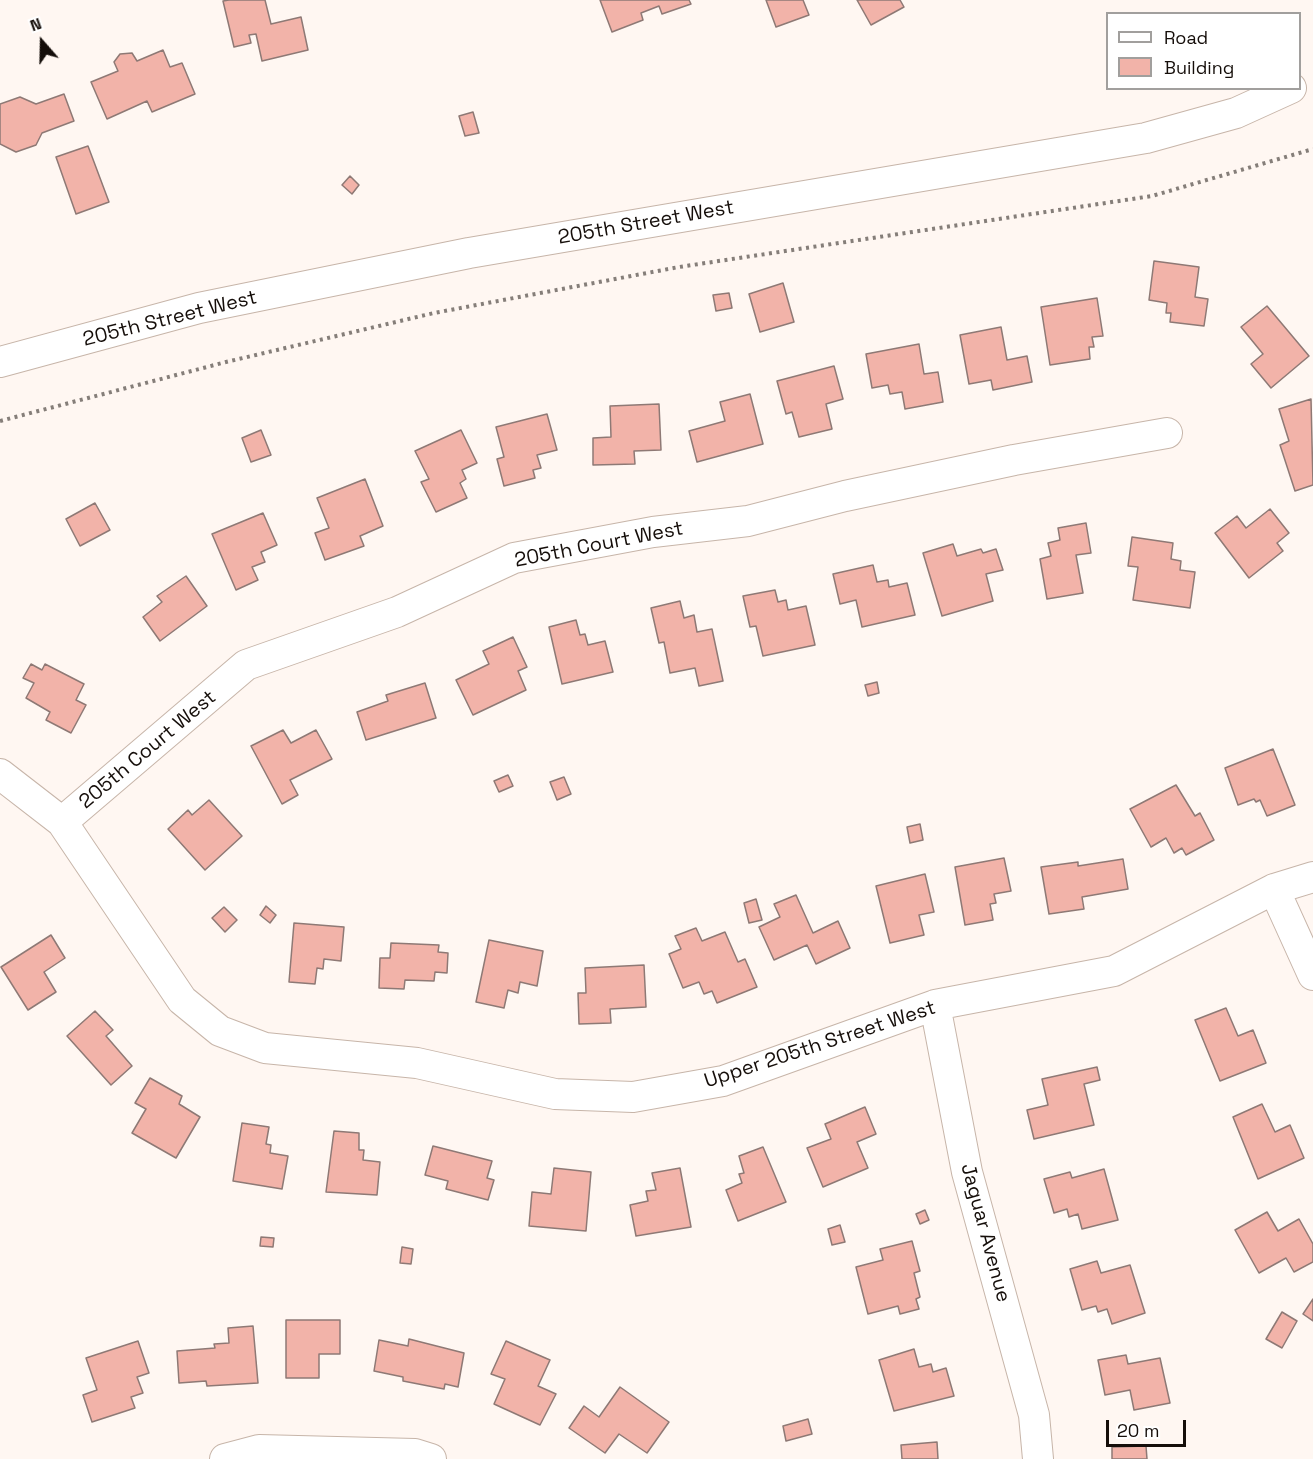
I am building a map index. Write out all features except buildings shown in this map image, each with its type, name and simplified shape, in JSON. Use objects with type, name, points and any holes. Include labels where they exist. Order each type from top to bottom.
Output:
[{"type":"street","name":"205th Street West","points":[[0,362],[199,308],[469,253],[1146,138],[1236,113],[1287,90]]},
{"type":"street","name":"205th Court West","points":[[62,822],[246,665],[397,612],[513,558],[653,532],[748,521],[845,496],[1014,460],[1167,433]]},
{"type":"street","name":"Upper 205th Street West","points":[[0,774],[62,822],[182,1000],[220,1031],[265,1048],[417,1063],[555,1094],[633,1097],[723,1081],[935,1005],[1114,971],[1274,889],[1313,877]]},
{"type":"street","points":[[1274,889],[1313,975]]},
{"type":"street","name":"Jaguar Avenue","points":[[935,1005],[967,1172],[1034,1415],[1038,1459]]},
{"type":"street","points":[[225,1459],[259,1450],[415,1454],[431,1459]]},
{"type":"path","points":[[0,421],[226,362],[434,313],[679,267],[1152,196],[1313,149]]}]
